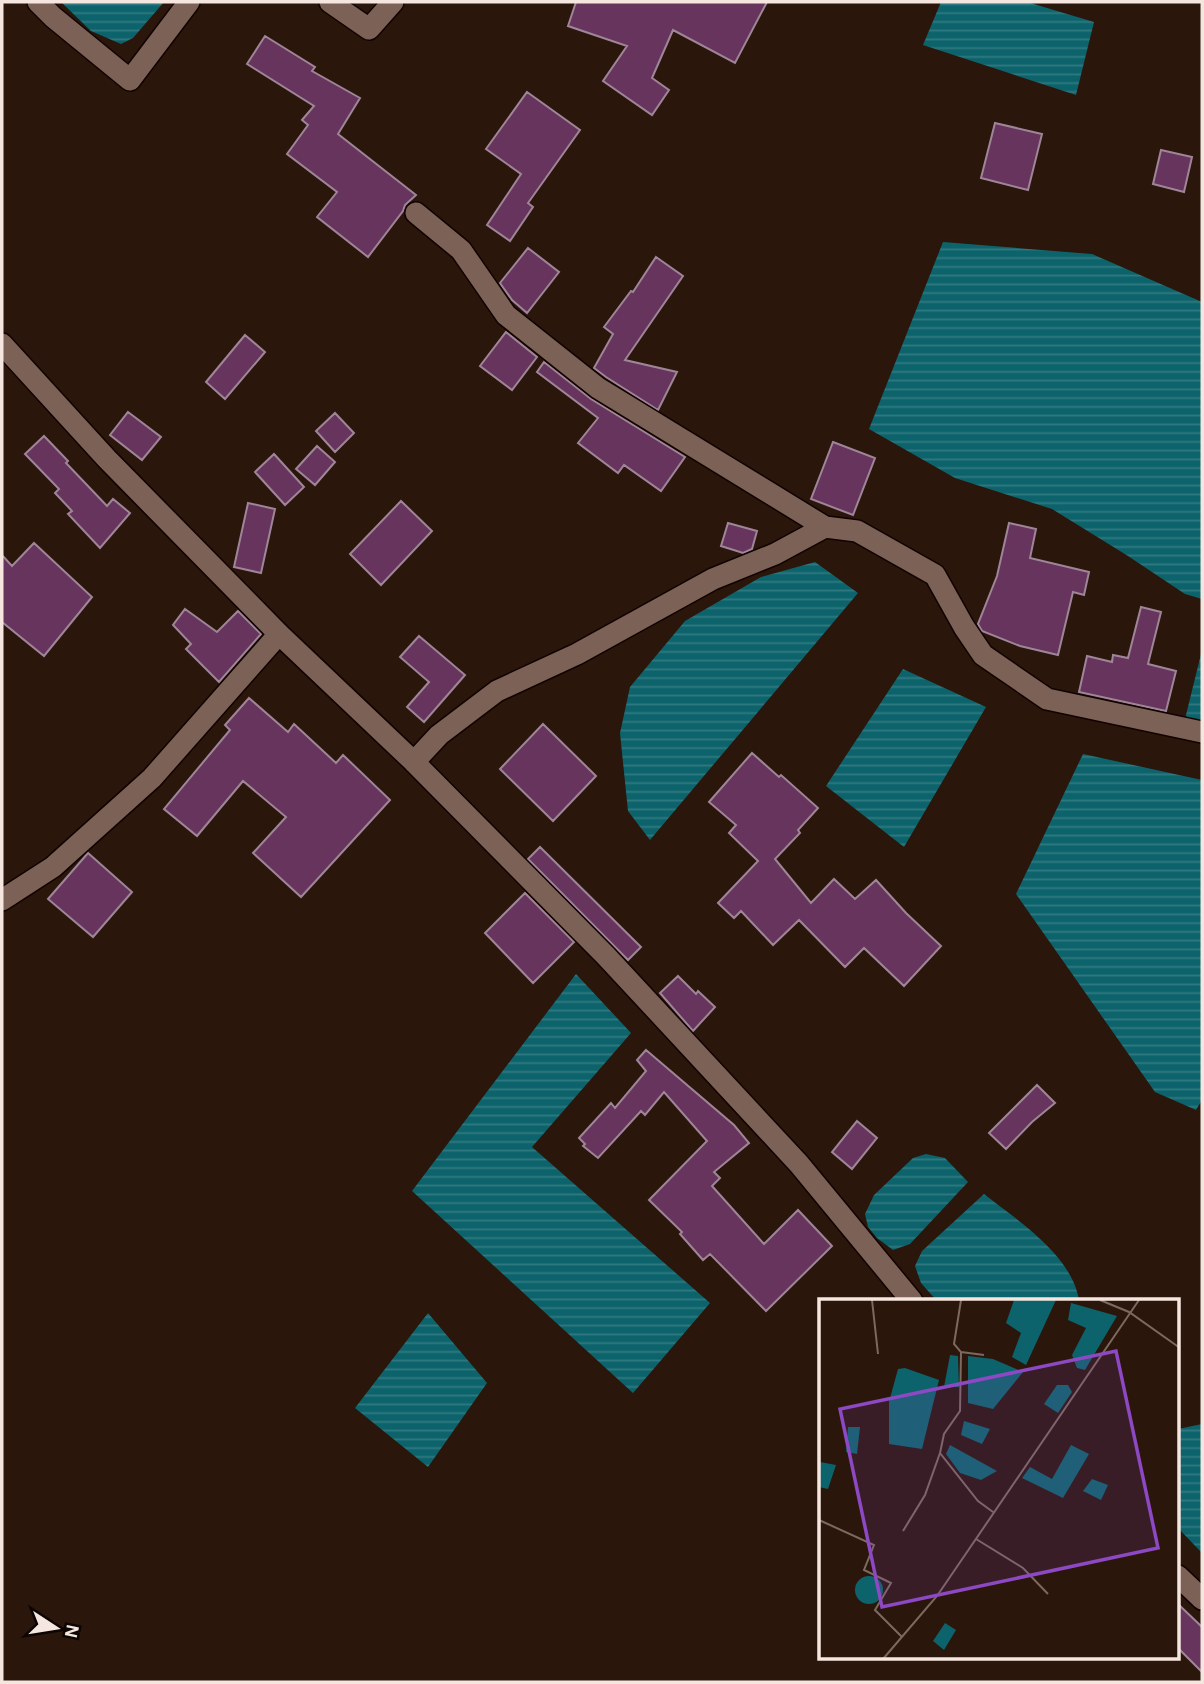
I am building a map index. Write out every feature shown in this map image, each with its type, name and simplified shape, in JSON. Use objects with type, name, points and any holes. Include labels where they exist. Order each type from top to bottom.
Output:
[{"type":"street","points":[[38,2],[130,79],[189,2]]},
{"type":"street","points":[[330,2],[369,29],[393,2]]},
{"type":"street","points":[[416,214],[460,250],[506,315],[598,388],[824,527],[857,531],[935,575],[983,655],[1047,699],[1202,732]]},
{"type":"street","points":[[2,344],[107,459],[279,634],[414,762],[615,966],[799,1164],[910,1299]]},
{"type":"street","points":[[414,762],[439,735],[496,691],[577,654],[713,579],[775,554],[824,527]]},
{"type":"street","points":[[2,900],[53,867],[152,778],[279,634]]},
{"type":"street","points":[[1180,1578],[1202,1599]]},
{"type":"water","points":[[61,2],[164,2],[133,38],[121,44],[91,31]]},
{"type":"water","points":[[941,2],[1027,2],[1094,22],[1076,95],[923,45]]},
{"type":"water","points":[[943,242],[1092,254],[1202,302],[1202,599],[1185,594],[1052,509],[955,478],[869,429]]},
{"type":"water","points":[[815,562],[858,593],[650,840],[628,811],[620,733],[630,687],[685,621],[761,577]]},
{"type":"water","points":[[1202,650],[1202,722],[1185,719]]},
{"type":"water","points":[[903,669],[986,707],[904,847],[826,786]]},
{"type":"water","points":[[1083,754],[1202,780],[1202,1100],[1196,1110],[1155,1092],[1016,894]]},
{"type":"water","points":[[576,974],[631,1033],[532,1147],[710,1303],[633,1393],[412,1191]]},
{"type":"water","points":[[926,1154],[945,1158],[968,1182],[910,1244],[893,1250],[868,1227],[865,1214],[874,1195],[913,1158]]},
{"type":"water","points":[[984,1194],[1027,1227],[1055,1254],[1075,1285],[1078,1299],[935,1299],[921,1283],[915,1266],[922,1251]]},
{"type":"water","points":[[428,1313],[487,1383],[428,1467],[355,1408]]},
{"type":"water","points":[[1202,1424],[1202,1553],[1180,1530],[1180,1429]]},
{"type":"building","points":[[576,2],[767,2],[735,63],[673,30],[652,78],[669,90],[652,115],[603,81],[627,46],[568,26]]},
{"type":"building","points":[[265,36],[315,67],[312,71],[360,98],[338,134],[416,195],[405,205],[368,257],[317,217],[337,192],[287,154],[308,125],[302,120],[314,106],[247,64]]},
{"type":"building","points":[[527,92],[580,130],[528,203],[533,207],[510,241],[487,225],[521,174],[486,149]]},
{"type":"building","points":[[995,123],[1042,134],[1028,190],[981,178]]},
{"type":"building","points":[[1161,150],[1192,157],[1184,192],[1153,184]]},
{"type":"building","points":[[528,248],[559,272],[527,313],[512,300],[500,283]]},
{"type":"building","points":[[656,257],[683,276],[625,360],[677,372],[658,410],[594,368],[613,334],[604,327],[631,291],[633,292]]},
{"type":"building","points":[[506,332],[537,357],[512,390],[480,366]]},
{"type":"building","points":[[245,335],[265,352],[225,399],[206,382]]},
{"type":"building","points":[[544,362],[591,399],[685,457],[661,491],[624,465],[618,473],[578,443],[598,418],[537,372]]},
{"type":"building","points":[[128,412],[161,437],[142,460],[110,435]]},
{"type":"building","points":[[335,413],[354,433],[335,452],[316,431]]},
{"type":"building","points":[[44,436],[107,506],[113,499],[130,513],[100,548],[68,514],[72,511],[55,493],[59,489],[25,454]]},
{"type":"building","points":[[833,442],[875,458],[853,515],[811,499]]},
{"type":"building","points":[[317,446],[335,462],[315,485],[296,469]]},
{"type":"building","points":[[274,454],[304,487],[285,505],[255,472]]},
{"type":"building","points":[[401,501],[432,531],[381,585],[350,554]]},
{"type":"building","points":[[248,503],[275,509],[261,573],[234,567]]},
{"type":"building","points":[[728,523],[757,531],[752,549],[743,553],[721,546]]},
{"type":"building","points":[[1009,523],[1036,529],[1030,558],[1089,572],[1084,595],[1073,592],[1058,655],[1020,646],[982,631],[978,624],[997,576]]},
{"type":"building","points":[[34,543],[92,597],[44,656],[2,622],[2,555],[12,566]]},
{"type":"building","points":[[1141,607],[1161,612],[1148,664],[1176,671],[1166,711],[1079,692],[1087,656],[1112,662],[1113,655],[1128,658]]},
{"type":"building","points":[[185,609],[217,632],[238,611],[261,634],[219,682],[186,649],[191,644],[173,625]]},
{"type":"building","points":[[419,636],[465,675],[424,722],[407,707],[429,682],[400,657]]},
{"type":"building","points":[[249,698],[288,732],[294,724],[336,763],[343,755],[390,800],[301,897],[253,853],[286,817],[243,781],[197,836],[164,809],[230,730],[225,725]]},
{"type":"building","points":[[543,724],[596,776],[553,821],[500,769]]},
{"type":"building","points":[[752,753],[818,808],[798,830],[800,833],[775,859],[811,903],[834,879],[855,899],[876,880],[941,946],[904,986],[864,948],[845,967],[799,920],[773,945],[741,911],[734,918],[718,903],[758,861],[729,833],[736,825],[709,802]]},
{"type":"building","points":[[540,847],[641,947],[628,960],[528,859]]},
{"type":"building","points":[[88,853],[132,892],[93,937],[48,899]]},
{"type":"building","points":[[525,893],[574,942],[533,983],[485,933]]},
{"type":"building","points":[[678,976],[696,994],[698,991],[715,1007],[693,1031],[660,993]]},
{"type":"building","points":[[646,1050],[734,1125],[749,1143],[714,1172],[720,1178],[712,1186],[764,1244],[798,1210],[832,1246],[766,1311],[710,1254],[703,1260],[680,1234],[682,1232],[649,1200],[707,1141],[664,1092],[645,1115],[641,1111],[598,1158],[583,1146],[585,1144],[579,1138],[611,1103],[615,1108],[646,1071],[637,1060]]},
{"type":"building","points":[[1037,1085],[1055,1103],[1006,1149],[989,1133]]},
{"type":"building","points":[[857,1121],[877,1138],[852,1169],[832,1152]]},
{"type":"building","points":[[1180,1606],[1202,1627],[1202,1672],[1180,1650]]}]
